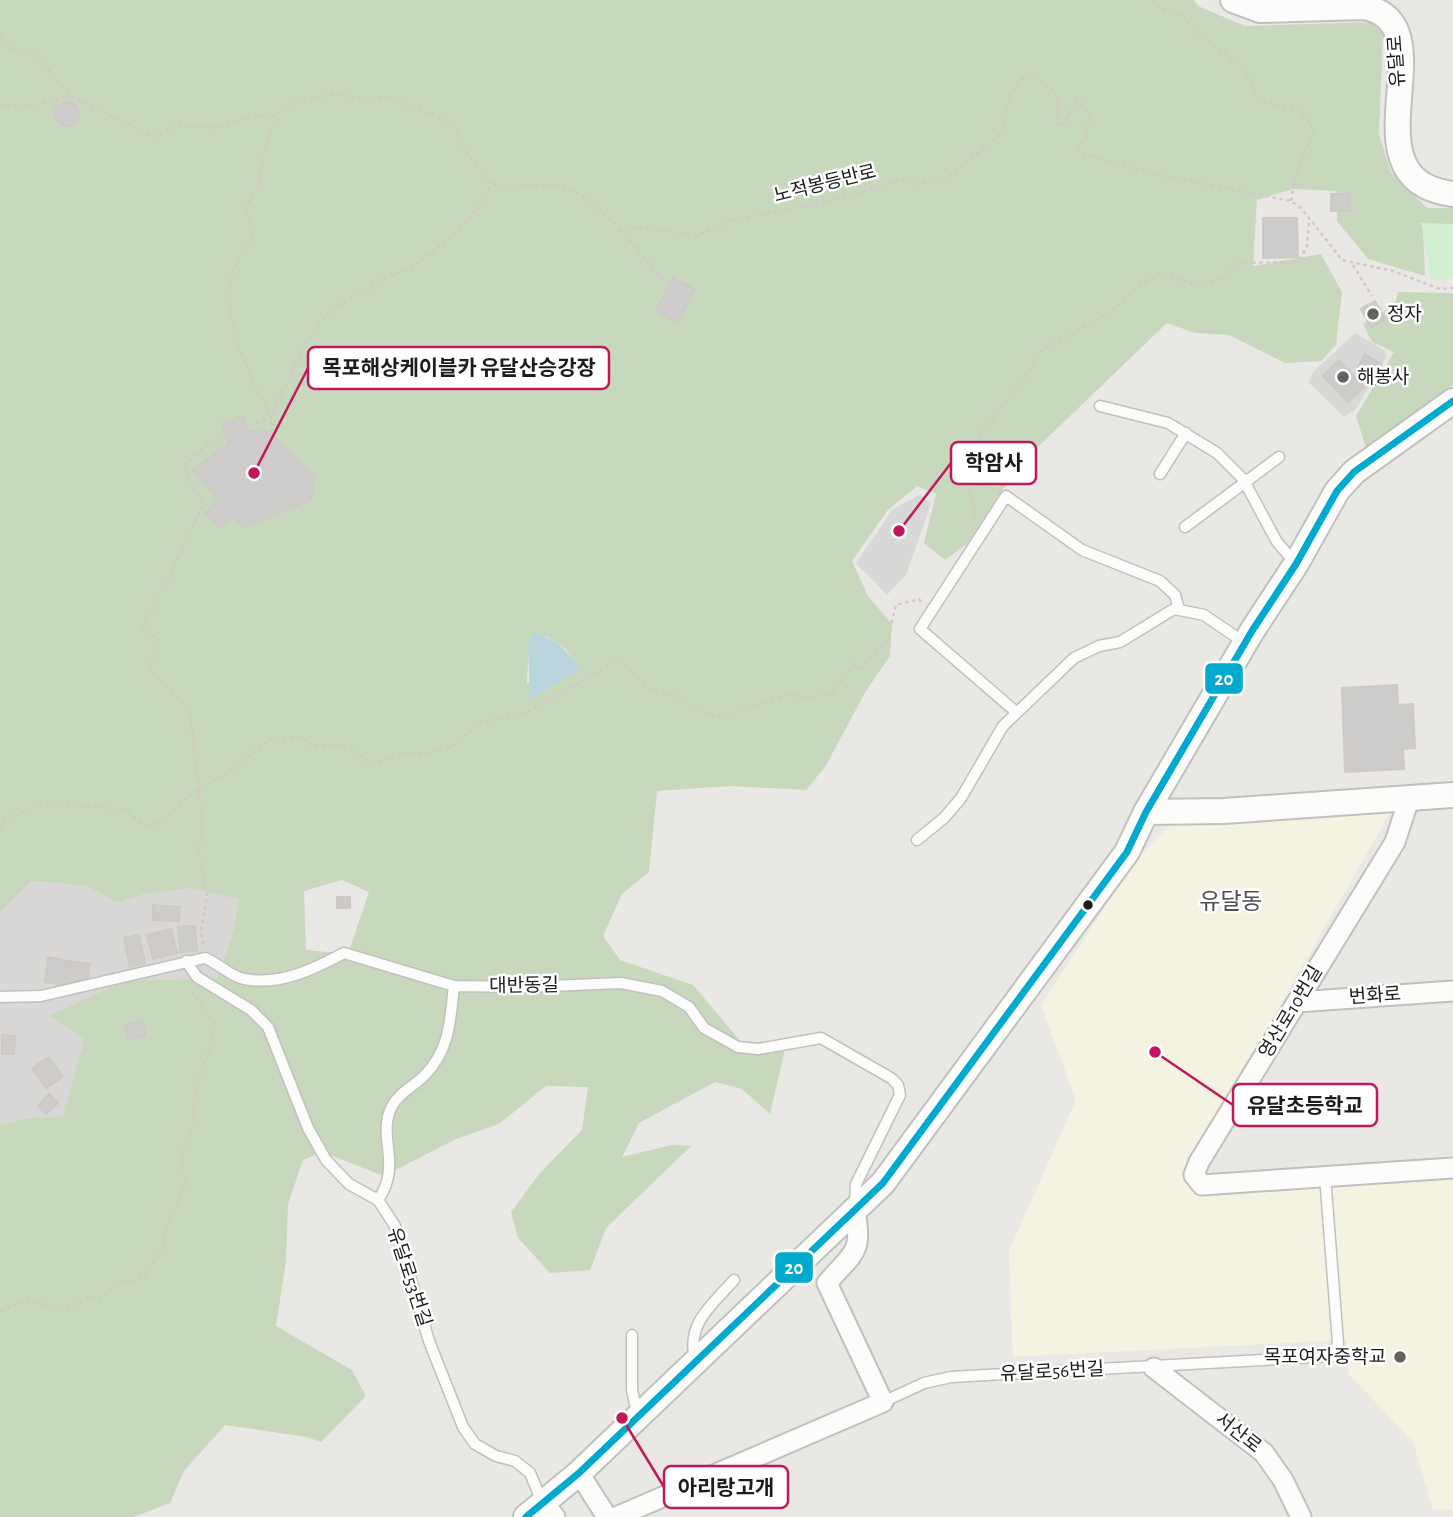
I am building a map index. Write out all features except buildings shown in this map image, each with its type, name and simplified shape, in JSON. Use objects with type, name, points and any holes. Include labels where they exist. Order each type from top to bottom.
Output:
[{"type":"street","name":"유달로","points":[[1233,0],[1259,10],[1364,3],[1385,14],[1396,27],[1400,38],[1398,126],[1402,165],[1413,177],[1437,192],[1453,194]]},
{"type":"street","points":[[541,1512],[883,1183],[997,1032],[1127,852],[1146,813],[1296,564],[1325,509],[1354,472],[1453,401]]},
{"type":"street","points":[[1146,813],[1453,795]]},
{"type":"street","name":"영산로10번길","points":[[1409,799],[1395,842],[1194,1175],[1202,1185],[1453,1168]]},
{"type":"street","name":"번화로","points":[[1298,1002],[1453,991]]},
{"type":"street","points":[[855,1210],[860,1238],[856,1251],[827,1283],[883,1402]]},
{"type":"street","name":"서산로","points":[[1154,1367],[1264,1453],[1287,1487],[1301,1517]]},
{"type":"street","name":"유달로56번길","points":[[616,1517],[883,1402]]},
{"type":"street","points":[[579,1473],[607,1517]]},
{"type":"lane","points":[[1100,406],[1168,423],[1217,453],[1245,482],[1278,541],[1296,564]]},
{"type":"lane","points":[[1160,474],[1186,433]]},
{"type":"lane","points":[[1185,527],[1279,457]]},
{"type":"lane","points":[[1016,712],[920,629],[1006,496],[1082,550],[1160,581],[1175,595],[1179,609]]},
{"type":"lane","points":[[917,840],[961,798],[998,733],[1016,712],[1073,658],[1099,646],[1120,642],[1166,612],[1179,609],[1203,615],[1246,643]]},
{"type":"lane","name":"대반동길","points":[[207,958],[242,979],[276,979],[306,972],[344,953],[454,986],[525,987],[621,983],[662,991],[689,1007],[704,1028],[738,1047],[758,1049],[821,1038],[850,1052],[891,1078],[898,1085],[900,1095],[856,1184],[855,1210]]},
{"type":"lane","points":[[0,998],[41,996],[207,958]]},
{"type":"lane","name":"유달로53번길","points":[[187,961],[197,977],[251,1010],[268,1027],[308,1128],[326,1160],[349,1184],[378,1200],[395,1226],[429,1341],[463,1427],[475,1444],[496,1456],[515,1461],[530,1473],[541,1512]]},
{"type":"lane","points":[[378,1200],[390,1181],[388,1130],[391,1107],[440,1059],[448,1038],[454,986]]},
{"type":"lane","name":"유달로56번길","points":[[883,1402],[924,1383],[951,1377],[1334,1356],[1338,1343],[1325,1176]]},
{"type":"lane","points":[[696,1362],[692,1347],[695,1326],[734,1280]]},
{"type":"lane","points":[[632,1335],[632,1390],[638,1417]]},
{"type":"path","points":[[1152,0],[1162,9],[1183,16],[1200,35],[1242,65],[1256,96],[1266,102],[1297,110],[1310,122],[1311,139],[1295,177],[1291,201],[1310,219],[1342,260],[1353,265],[1370,265],[1440,289],[1453,288]]},
{"type":"path","points":[[0,34],[10,48],[34,54],[72,96],[153,137],[177,126],[212,128],[255,116],[274,116],[294,102],[313,96],[334,94],[365,99],[388,97],[454,124],[466,152],[491,184],[561,187],[587,198],[620,229],[662,279]]},
{"type":"path","name":"노적봉등반로","points":[[620,229],[642,227],[697,236],[728,221],[835,200],[901,179],[916,184],[944,180],[997,138],[1003,128],[1010,96],[1018,81],[1027,75],[1056,93],[1058,125],[1061,127],[1075,101],[1080,102],[1089,113],[1087,132],[1079,149],[1085,154],[1144,172],[1291,201]]},
{"type":"path","points":[[0,106],[25,107],[72,96]]},
{"type":"path","points":[[271,433],[271,417],[239,343],[229,306],[234,267],[253,237],[246,207],[262,180],[260,171],[274,116]]},
{"type":"path","points":[[207,958],[201,930],[206,897],[199,853],[202,821],[190,711],[153,672],[150,665],[159,640],[144,630],[143,625],[156,604],[203,505],[184,466],[211,441],[271,417],[292,371],[319,325],[352,296],[366,293],[373,282],[410,269],[449,238],[481,205],[491,184]]},
{"type":"path","points":[[976,539],[974,499],[962,473],[961,457],[1025,379],[1038,352],[1113,310],[1135,288],[1160,274],[1200,286],[1224,277],[1239,263],[1299,262],[1307,246],[1310,219]]},
{"type":"path","points":[[1353,265],[1372,296]]},
{"type":"path","points":[[0,828],[6,817],[18,815],[37,802],[125,809],[141,824],[149,826],[162,821],[183,800],[198,792],[268,740],[302,737],[311,745],[348,746],[372,764],[404,753],[424,754],[451,747],[480,723],[529,710],[619,659],[648,688],[680,697],[694,710],[717,717],[791,694],[804,698],[832,694],[854,663],[859,670],[888,638],[896,605],[919,599],[928,613]]},
{"type":"path","points":[[0,1311],[29,1300],[61,1310],[88,1298],[100,1299],[119,1280],[132,1282],[146,1274],[163,1245],[167,1226],[185,1185],[182,1154],[193,1122],[196,1087],[211,1046],[214,1023],[188,986]]},
{"type":"shaded area","name":"해봉사","points":[[1355,333],[1384,350],[1387,356],[1356,409],[1344,417],[1308,382],[1313,372]]},
{"type":"shaded area","points":[[920,495],[931,504],[906,575],[887,595],[856,563],[893,509]]},
{"type":"shaded area","points":[[1369,808],[1391,811],[1183,1175],[1185,1183],[1202,1196],[1453,1177],[1453,1509],[1433,1510],[1413,1442],[1349,1374],[1346,1340],[1013,1357],[1009,1251],[1076,1100],[1041,1005],[1136,859],[1171,824]]},
{"type":"shaded area","points":[[32,881],[87,886],[117,903],[142,895],[190,888],[238,898],[234,929],[218,978],[124,981],[50,1017],[84,1039],[63,1116],[27,1118],[0,1125],[0,913]]},
{"type":"green space","points":[[0,0],[1194,0],[1198,6],[1245,26],[1371,22],[1383,33],[1379,134],[1391,172],[1427,208],[1453,208],[1453,231],[1423,230],[1425,276],[1368,259],[1337,221],[1337,191],[1293,189],[1257,200],[1253,266],[1321,254],[1342,292],[1336,345],[1321,361],[1285,363],[1229,335],[1195,333],[1167,323],[1019,465],[968,543],[945,560],[924,543],[936,494],[917,486],[887,511],[852,561],[868,596],[892,624],[890,656],[866,691],[825,767],[806,790],[731,786],[657,791],[649,872],[622,894],[603,936],[620,960],[693,985],[741,1042],[785,1049],[770,1114],[742,1089],[715,1082],[639,1123],[622,1157],[671,1145],[691,1146],[606,1228],[590,1270],[550,1273],[518,1238],[511,1212],[540,1173],[582,1130],[588,1087],[546,1086],[499,1124],[456,1139],[384,1176],[322,1152],[303,1160],[288,1204],[286,1261],[276,1326],[352,1370],[366,1396],[321,1442],[307,1437],[225,1425],[184,1471],[170,1503],[134,1517],[0,1517],[0,1125],[27,1118],[63,1116],[84,1039],[49,1016],[124,981],[218,978],[234,929],[238,899],[190,888],[142,895],[117,903],[87,886],[32,881],[0,913]],"holes":[[[546,636],[566,649],[581,669],[527,683],[529,645]],[[342,880],[369,892],[348,954],[306,950],[304,891]]]},
{"type":"green space","points":[[1421,223],[1453,224],[1453,279],[1431,280]]},
{"type":"green space","points":[[1398,292],[1453,293],[1453,385],[1367,451],[1356,416],[1394,352],[1372,342],[1363,324],[1395,305]]},
{"type":"water","points":[[533,633],[561,646],[581,669],[530,700],[528,645]]},
{"type":"transit line","name":"20","points":[[526,1517],[579,1473],[883,1183],[1127,852],[1146,812],[1337,491],[1354,472],[1453,401]]},
{"type":"place","name":"정자","points":[[1373,314]]},
{"type":"place","name":"해봉사","points":[[1343,377]]},
{"type":"place","name":"목포해상케이블카 유달산승강장","points":[[254,473]]},
{"type":"place","name":"학암사","points":[[899,531]]},
{"type":"place","name":"유달초등학교","points":[[1155,1052]]},
{"type":"place","name":"목포여자중학교","points":[[1400,1357]]},
{"type":"place","name":"아리랑고개","points":[[622,1418]]},
{"type":"district","name":"유달동","points":[[1231,902]]}]
